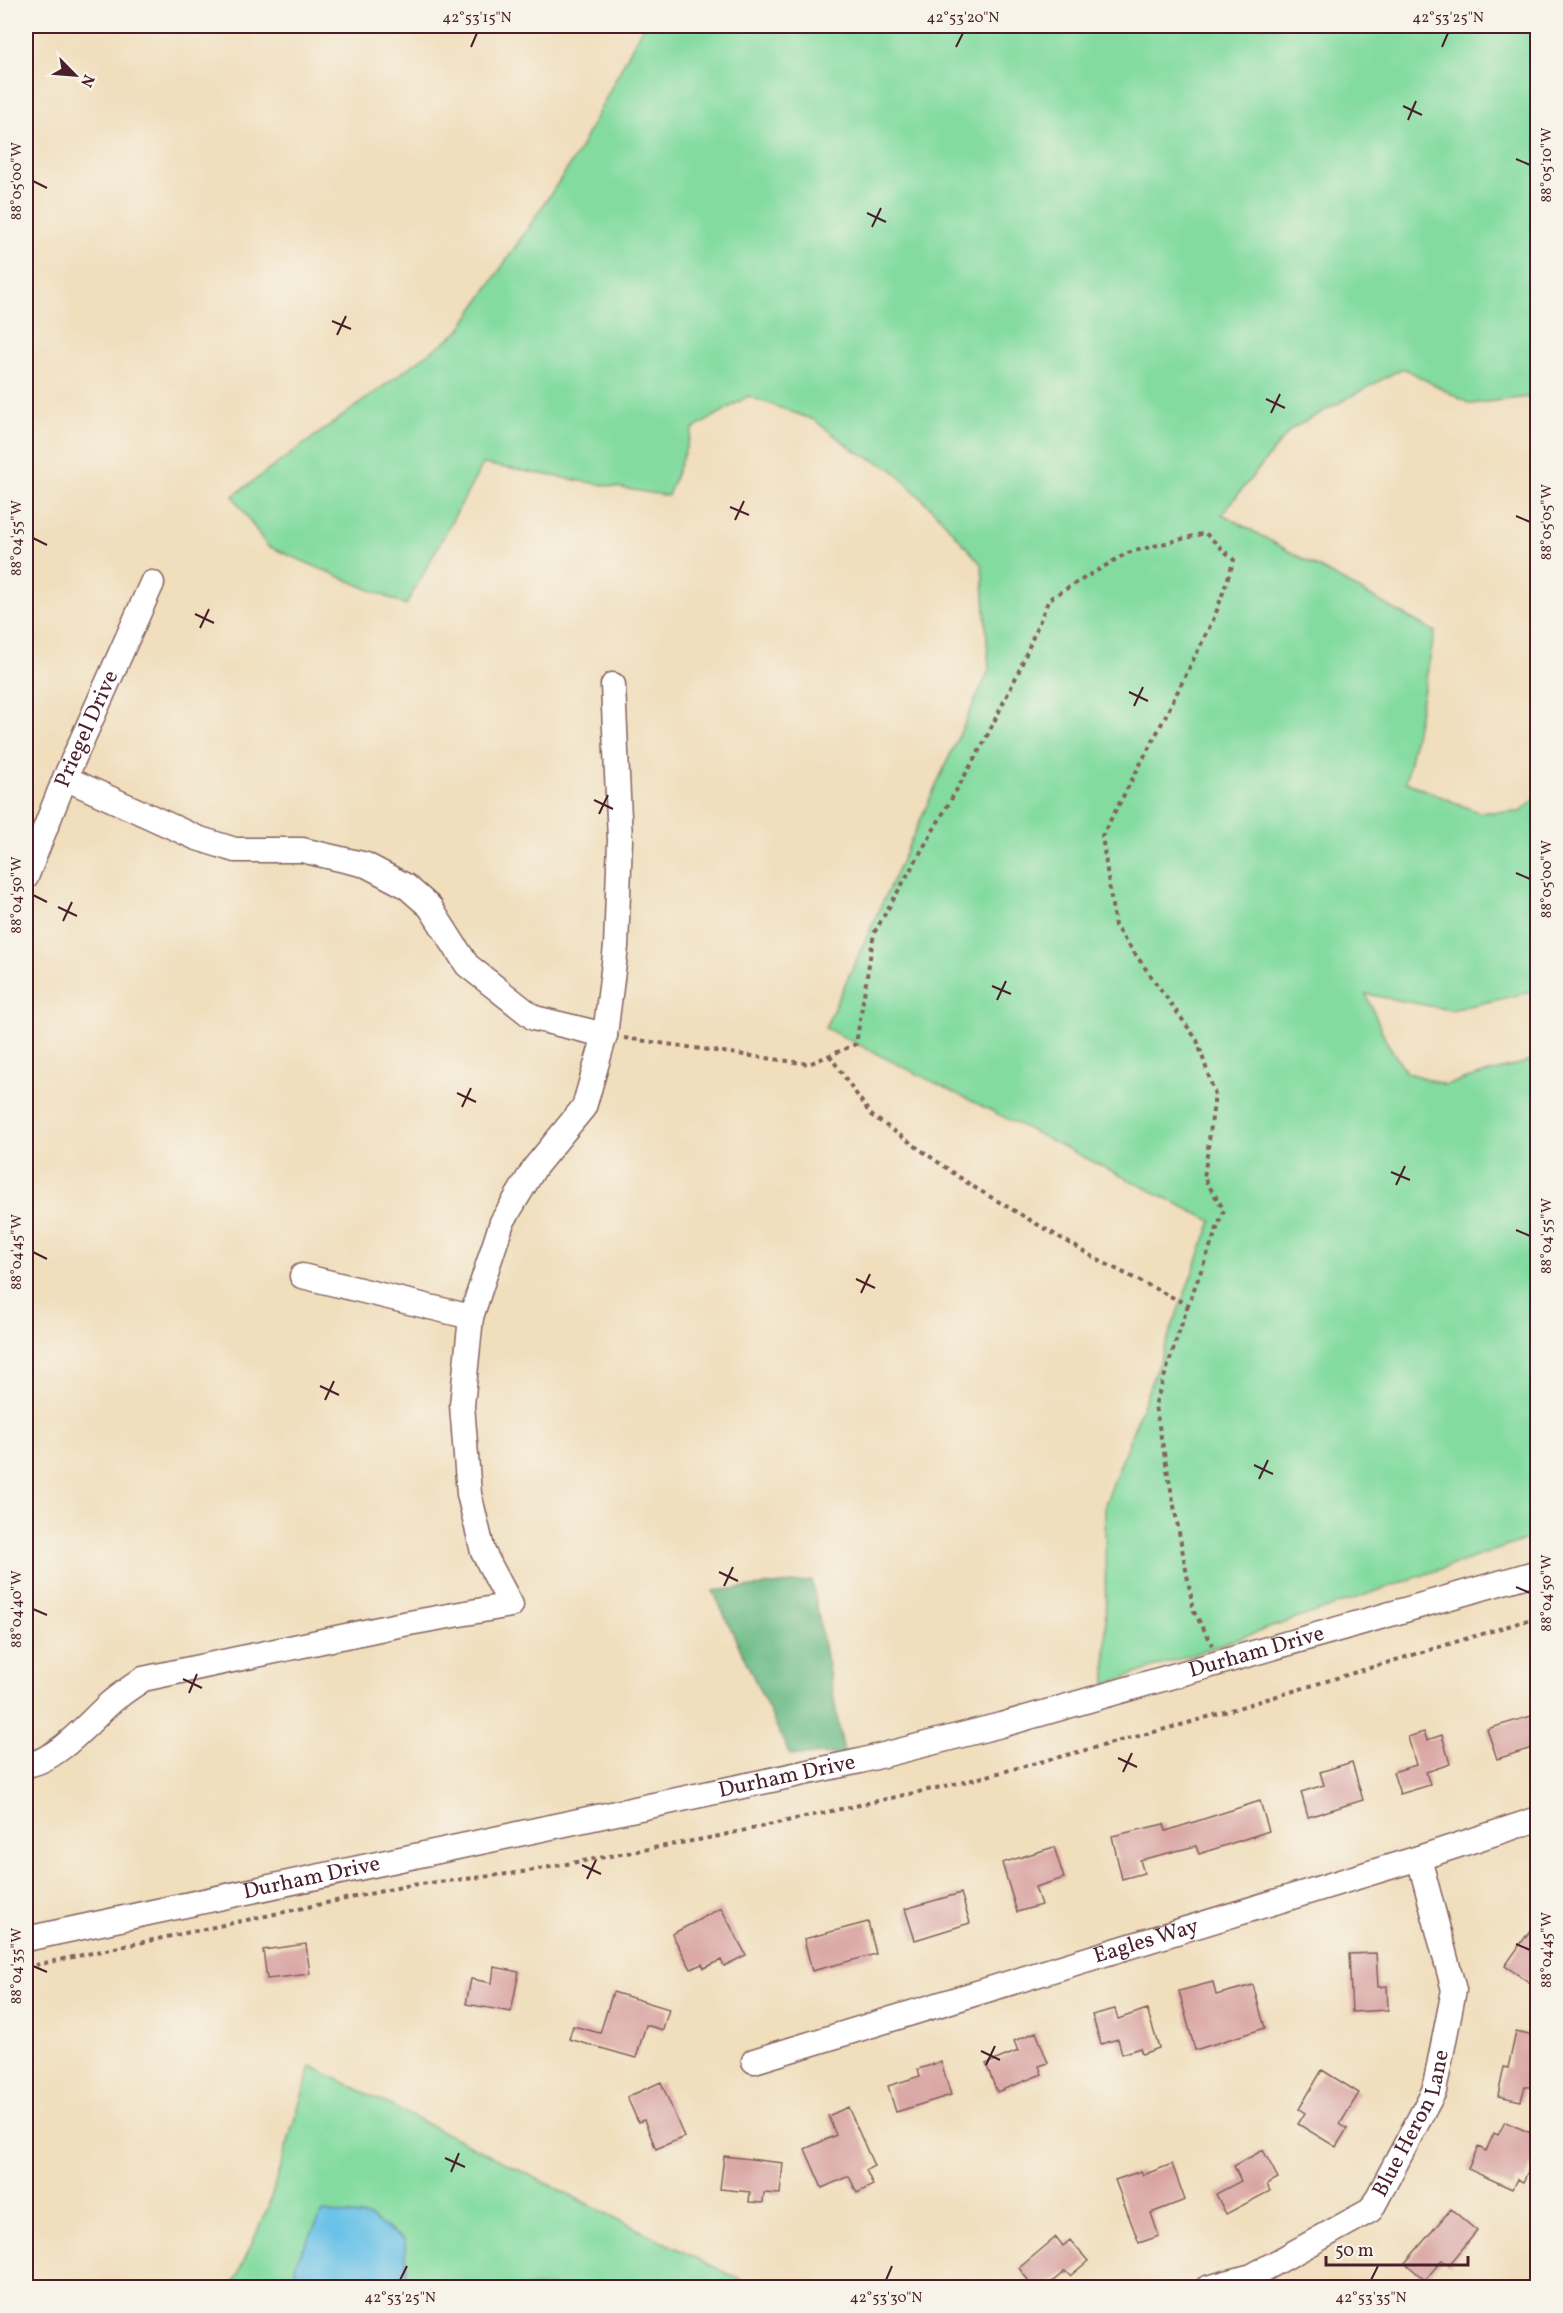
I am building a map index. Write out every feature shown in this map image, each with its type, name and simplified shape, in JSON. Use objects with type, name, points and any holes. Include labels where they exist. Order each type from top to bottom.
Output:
[{"type":"street","name":"Priegel Drive","points":[[26,877],[65,778],[152,583]]},
{"type":"street","points":[[26,1765],[34,1764],[74,1739],[110,1703],[143,1678],[398,1625],[511,1605],[483,1552],[469,1494],[462,1405],[471,1317],[502,1222],[535,1167],[584,1107],[605,1035],[616,947],[620,840],[613,685]]},
{"type":"street","points":[[65,778],[197,838],[235,850],[302,850],[366,865],[406,886],[430,907],[467,965],[534,1018],[605,1035]]},
{"type":"street","points":[[302,1276],[471,1317]]},
{"type":"street","name":"Durham Drive","points":[[26,1939],[860,1761],[1001,1725],[1538,1572]]},
{"type":"street","name":"Eagles Way","points":[[754,2061],[1419,1858],[1538,1819]]},
{"type":"street","name":"Blue Heron Lane","points":[[1207,2288],[1252,2276],[1371,2210],[1434,2091],[1454,1990],[1419,1858]]},
{"type":"path","points":[[605,1035],[809,1064],[856,1044],[874,933],[983,744],[1018,673],[1049,599],[1127,553],[1205,533],[1234,560],[1215,616],[1159,729],[1102,836],[1115,926],[1197,1040],[1215,1095],[1204,1178],[1224,1210],[1188,1305],[1155,1405],[1194,1612],[1212,1641],[1216,1665]]},
{"type":"path","points":[[830,1056],[871,1115],[972,1186],[1100,1261],[1188,1305]]},
{"type":"path","points":[[26,1967],[411,1885],[517,1873],[691,1841],[969,1781],[1188,1723],[1538,1617]]},
{"type":"green space","points":[[643,26],[1537,26],[1537,396],[1470,404],[1403,368],[1291,429],[1222,514],[1435,632],[1406,782],[1478,812],[1520,812],[1537,798],[1537,991],[1451,1010],[1366,994],[1386,1041],[1406,1072],[1445,1085],[1537,1059],[1537,1536],[1106,1684],[1105,1505],[1212,1221],[825,1028],[989,670],[982,565],[940,517],[892,469],[854,450],[814,420],[748,396],[693,429],[668,496],[483,464],[406,605],[267,546],[233,496],[459,331],[576,156]]},
{"type":"green space","points":[[812,1581],[844,1754],[790,1755],[713,1591]]},
{"type":"green space","points":[[311,2066],[754,2287],[232,2288],[268,2207]]},
{"type":"water","points":[[323,2212],[369,2217],[405,2240],[407,2276],[411,2287],[293,2287],[296,2262]]},
{"type":"building","points":[[1538,1714],[1538,1746],[1497,1759],[1487,1729]]},
{"type":"building","points":[[1424,1732],[1427,1740],[1442,1735],[1450,1764],[1426,1772],[1430,1785],[1400,1794],[1393,1772],[1416,1765],[1408,1737]]},
{"type":"building","points":[[1352,1762],[1363,1800],[1308,1817],[1301,1792],[1324,1785],[1320,1772]]},
{"type":"building","points":[[1260,1801],[1269,1831],[1199,1854],[1196,1846],[1140,1860],[1144,1873],[1122,1879],[1112,1836],[1164,1824],[1166,1831]]},
{"type":"building","points":[[1054,1847],[1064,1878],[1035,1887],[1041,1905],[1017,1912],[1002,1863]]},
{"type":"building","points":[[961,1893],[970,1923],[915,1940],[905,1909]]},
{"type":"building","points":[[721,1908],[746,1955],[724,1966],[721,1960],[704,1968],[702,1964],[691,1969],[672,1934]]},
{"type":"building","points":[[1538,1919],[1538,1975],[1532,1984],[1505,1966]]},
{"type":"building","points":[[868,1922],[876,1954],[812,1971],[804,1939]]},
{"type":"building","points":[[306,1944],[310,1974],[267,1979],[263,1950]]},
{"type":"building","points":[[1376,1953],[1378,1987],[1387,1986],[1388,2010],[1352,2012],[1349,1954]]},
{"type":"building","points":[[494,1967],[519,1972],[511,2012],[466,2004],[471,1979],[492,1983]]},
{"type":"building","points":[[1213,1982],[1216,1995],[1253,1985],[1265,2028],[1195,2050],[1179,1991]]},
{"type":"building","points":[[613,1992],[669,2009],[663,2030],[646,2025],[636,2058],[569,2039],[573,2026],[600,2033]]},
{"type":"building","points":[[1115,2009],[1118,2019],[1147,2009],[1159,2048],[1142,2054],[1140,2048],[1122,2054],[1118,2039],[1101,2044],[1092,2015]]},
{"type":"building","points":[[1036,2032],[1048,2063],[1039,2066],[1042,2074],[997,2092],[986,2064],[1018,2051],[1014,2041]]},
{"type":"building","points":[[1516,2032],[1538,2037],[1538,2076],[1535,2089],[1525,2086],[1521,2101],[1498,2096],[1504,2067],[1508,2068]]},
{"type":"building","points":[[941,2062],[951,2095],[896,2112],[888,2086],[920,2076],[918,2069]]},
{"type":"building","points":[[1322,2070],[1359,2093],[1340,2124],[1347,2129],[1336,2147],[1298,2124],[1305,2113],[1299,2109]]},
{"type":"building","points":[[661,2082],[684,2137],[656,2149],[644,2120],[638,2122],[627,2097]]},
{"type":"building","points":[[848,2107],[874,2166],[866,2170],[873,2185],[857,2193],[849,2176],[822,2188],[805,2149],[836,2135],[828,2116]]},
{"type":"building","points":[[1505,2122],[1538,2136],[1538,2151],[1523,2182],[1517,2179],[1512,2189],[1468,2169],[1478,2147],[1486,2151],[1494,2133],[1498,2135]]},
{"type":"building","points":[[1263,2150],[1278,2178],[1267,2184],[1270,2191],[1226,2214],[1216,2194],[1241,2181],[1234,2166]]},
{"type":"building","points":[[724,2156],[783,2163],[780,2194],[764,2193],[763,2203],[749,2202],[750,2192],[720,2189]]},
{"type":"building","points":[[1172,2164],[1185,2200],[1151,2213],[1159,2236],[1139,2243],[1115,2180],[1141,2171],[1143,2175]]},
{"type":"building","points":[[1451,2209],[1477,2231],[1449,2265],[1442,2260],[1425,2280],[1405,2263]]},
{"type":"building","points":[[1056,2237],[1063,2246],[1070,2240],[1088,2261],[1070,2276],[1065,2271],[1045,2288],[1034,2288],[1019,2268]]}]
